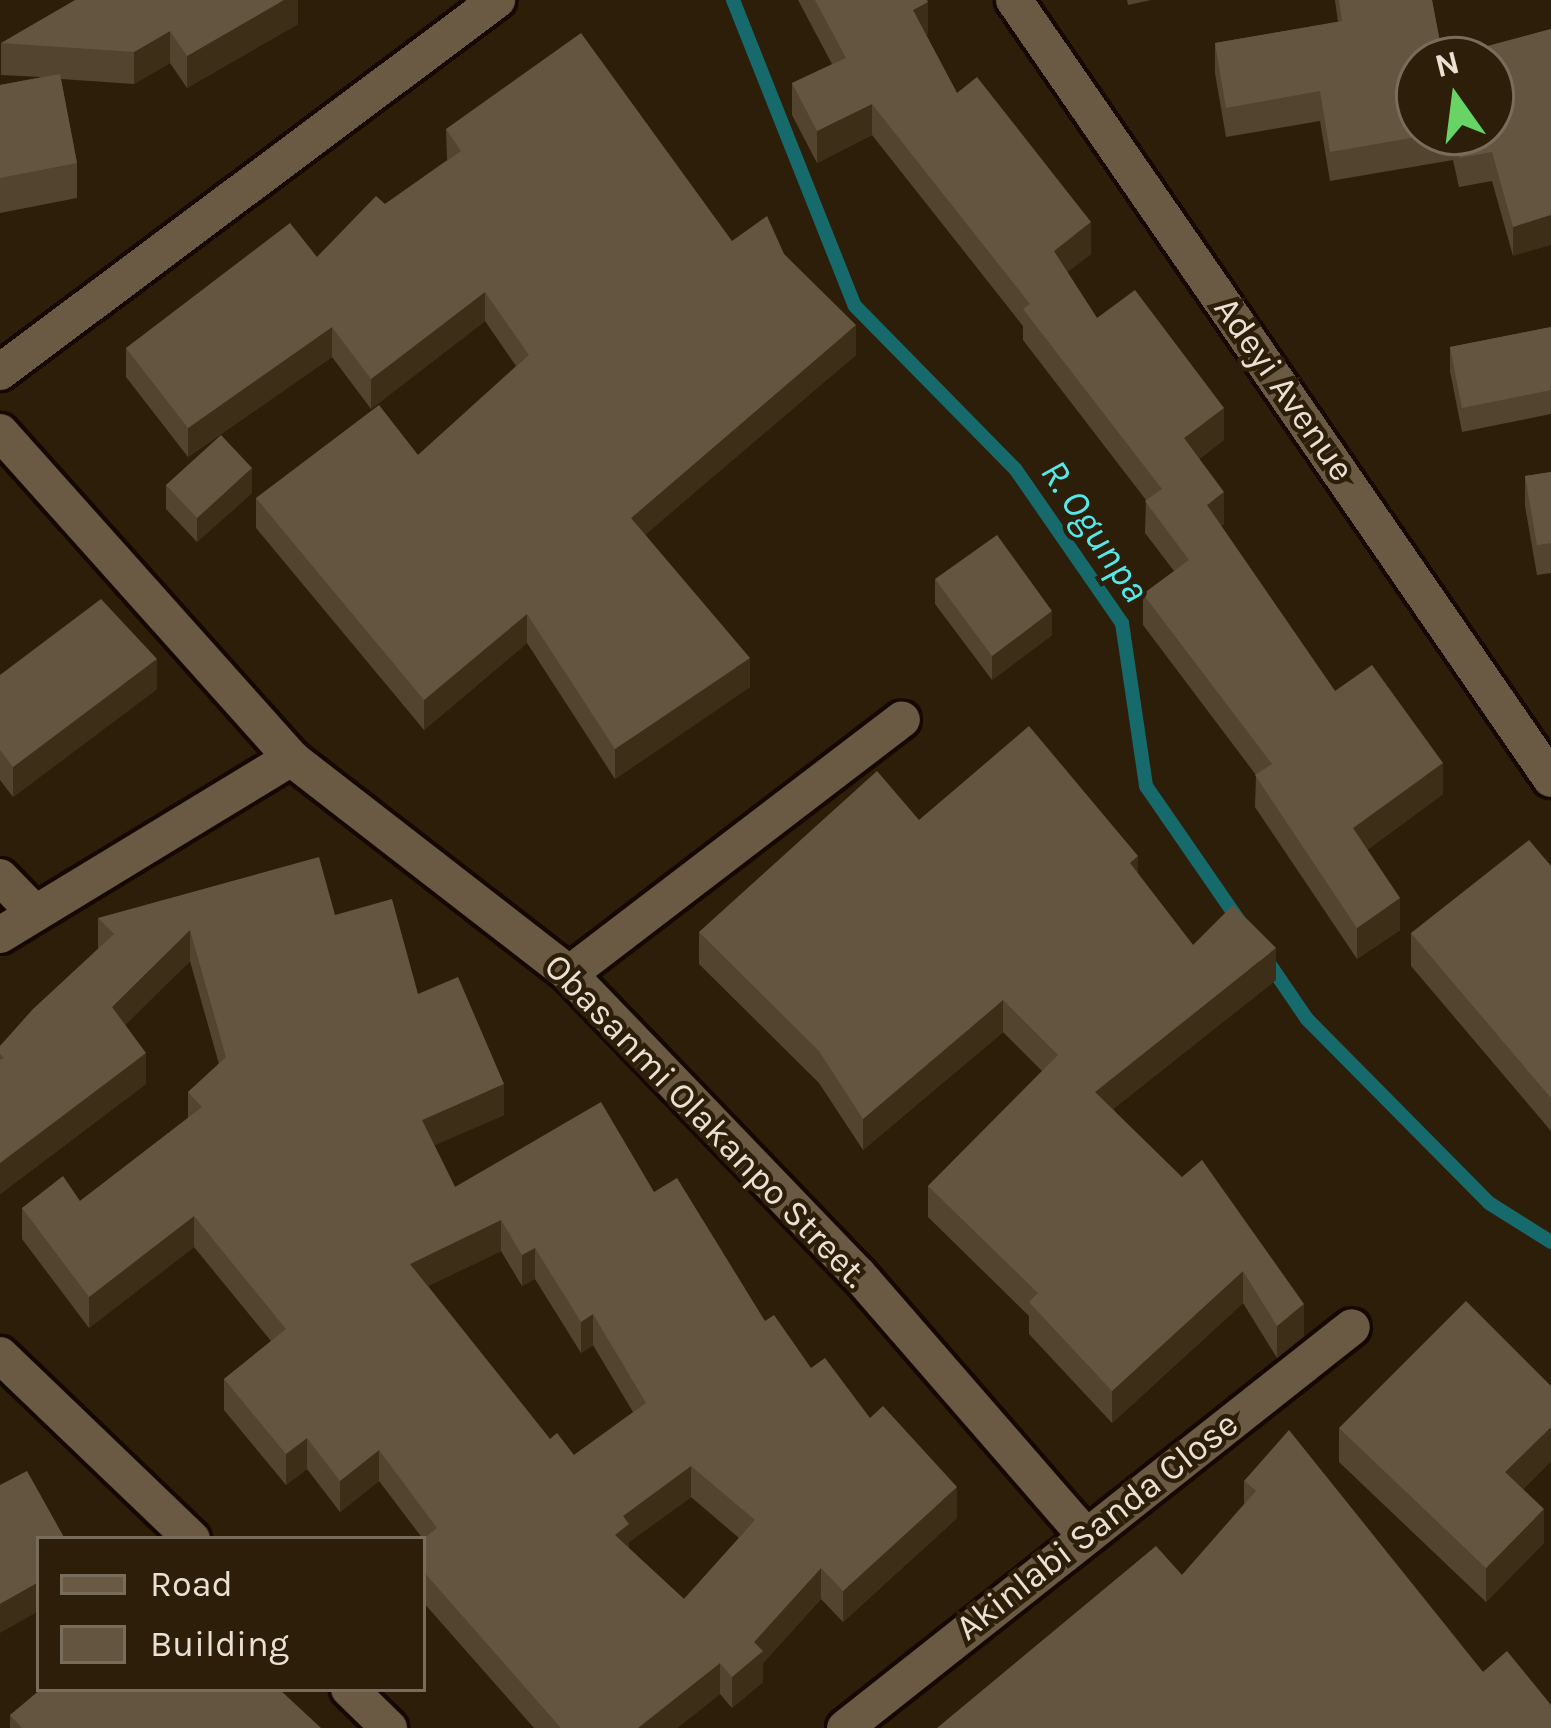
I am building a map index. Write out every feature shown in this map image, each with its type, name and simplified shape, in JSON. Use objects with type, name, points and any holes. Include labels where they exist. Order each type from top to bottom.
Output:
[{"type":"street","points":[[0,372],[496,0]]},
{"type":"street","name":"Adeyi Avenue","points":[[1014,0],[1551,779]]},
{"type":"street","name":"Obasanmi Olakanpo Street.","points":[[0,432],[291,758],[569,974],[858,1274],[1082,1532]]},
{"type":"street","points":[[569,974],[902,719]]},
{"type":"street","points":[[0,935],[291,758]]},
{"type":"street","points":[[0,877],[34,913]]},
{"type":"street","name":"Akinlabi Sanda Close","points":[[845,1728],[1082,1532],[1352,1328]]},
{"type":"street","points":[[0,1354],[189,1536]]},
{"type":"street","points":[[352,1692],[389,1728]]},
{"type":"building","points":[[75,0],[284,0],[187,56],[170,31],[134,52],[1,43]]},
{"type":"building","points":[[815,0],[927,0],[913,10],[957,93],[977,77],[1091,222],[1054,251],[1097,318],[1135,290],[1224,408],[1184,438],[1224,492],[1207,505],[1335,691],[1372,665],[1443,763],[1353,828],[1400,898],[1357,928],[1255,775],[1272,764],[1143,594],[1189,560],[1145,501],[1162,489],[1023,309],[1030,304],[872,104],[817,131],[792,83],[846,58]]},
{"type":"building","points":[[1339,0],[1432,0],[1439,36],[1395,36],[1395,141],[1330,152],[1320,91],[1226,108],[1215,43],[1342,21]]},
{"type":"building","points":[[1551,29],[1551,215],[1513,227],[1493,156],[1515,156],[1515,39]]},
{"type":"building","points":[[581,33],[732,241],[767,216],[784,254],[856,325],[631,518],[750,658],[615,749],[527,614],[424,700],[256,498],[379,405],[418,455],[529,355],[485,292],[371,379],[332,327],[188,428],[126,348],[290,223],[317,257],[376,196],[385,204],[461,151],[446,129]]},
{"type":"building","points":[[60,74],[77,163],[0,178],[0,85]]},
{"type":"building","points":[[1551,327],[1551,390],[1462,408],[1450,347]]},
{"type":"building","points":[[221,435],[252,468],[197,518],[166,485]]},
{"type":"building","points":[[1551,472],[1551,543],[1537,545],[1525,476]]},
{"type":"building","points":[[997,535],[1052,611],[992,656],[935,579]]},
{"type":"building","points":[[101,599],[157,659],[13,767],[0,750],[0,675]]},
{"type":"building","points":[[1029,726],[1138,856],[1130,863],[1193,945],[1233,905],[1276,948],[1095,1092],[1182,1177],[1202,1160],[1304,1304],[1277,1326],[1243,1271],[1112,1391],[1029,1302],[1038,1293],[928,1186],[1058,1055],[1003,1000],[863,1119],[819,1051],[699,932],[877,771],[919,820]]},
{"type":"building","points":[[1529,840],[1551,866],[1551,1098],[1411,933]]},
{"type":"building","points":[[319,857],[335,915],[392,899],[418,994],[458,977],[504,1084],[422,1120],[455,1187],[601,1102],[654,1192],[677,1178],[765,1321],[774,1315],[811,1368],[825,1358],[870,1418],[883,1406],[957,1487],[843,1591],[821,1568],[754,1642],[763,1651],[732,1677],[720,1663],[638,1728],[561,1728],[426,1574],[426,1537],[437,1528],[379,1450],[340,1481],[307,1438],[286,1454],[224,1379],[286,1329],[194,1216],[89,1297],[22,1208],[63,1176],[80,1201],[202,1107],[188,1092],[226,1057],[190,930],[112,1007],[146,1053],[0,1163],[0,1060],[4,1058],[0,1046],[114,934],[98,918]],"holes":[[[501,1220],[522,1255],[535,1248],[581,1322],[593,1314],[646,1403],[574,1455],[557,1433],[550,1439],[410,1264]],[[691,1466],[755,1520],[684,1599],[615,1535],[629,1524],[623,1516]]]},
{"type":"building","points":[[1466,1301],[1551,1386],[1551,1427],[1505,1472],[1544,1509],[1486,1568],[1339,1428]]},
{"type":"building","points":[[1289,1430],[1483,1672],[1507,1651],[1551,1705],[1551,1728],[937,1728],[1156,1546],[1182,1575],[1256,1491],[1244,1481]]},
{"type":"building","points":[[27,1471],[63,1536],[36,1536],[36,1584],[0,1604],[0,1485]]},
{"type":"building","points":[[37,1692],[282,1692],[321,1728],[22,1728],[10,1715]]},
{"type":"waterway","name":"R. Ogunpa","points":[[733,0],[855,306],[1016,470],[1122,623],[1146,786],[1239,921]]},
{"type":"waterway","name":"R. Ogunpa","points":[[1266,959],[1307,1019],[1489,1203],[1551,1242]]}]
